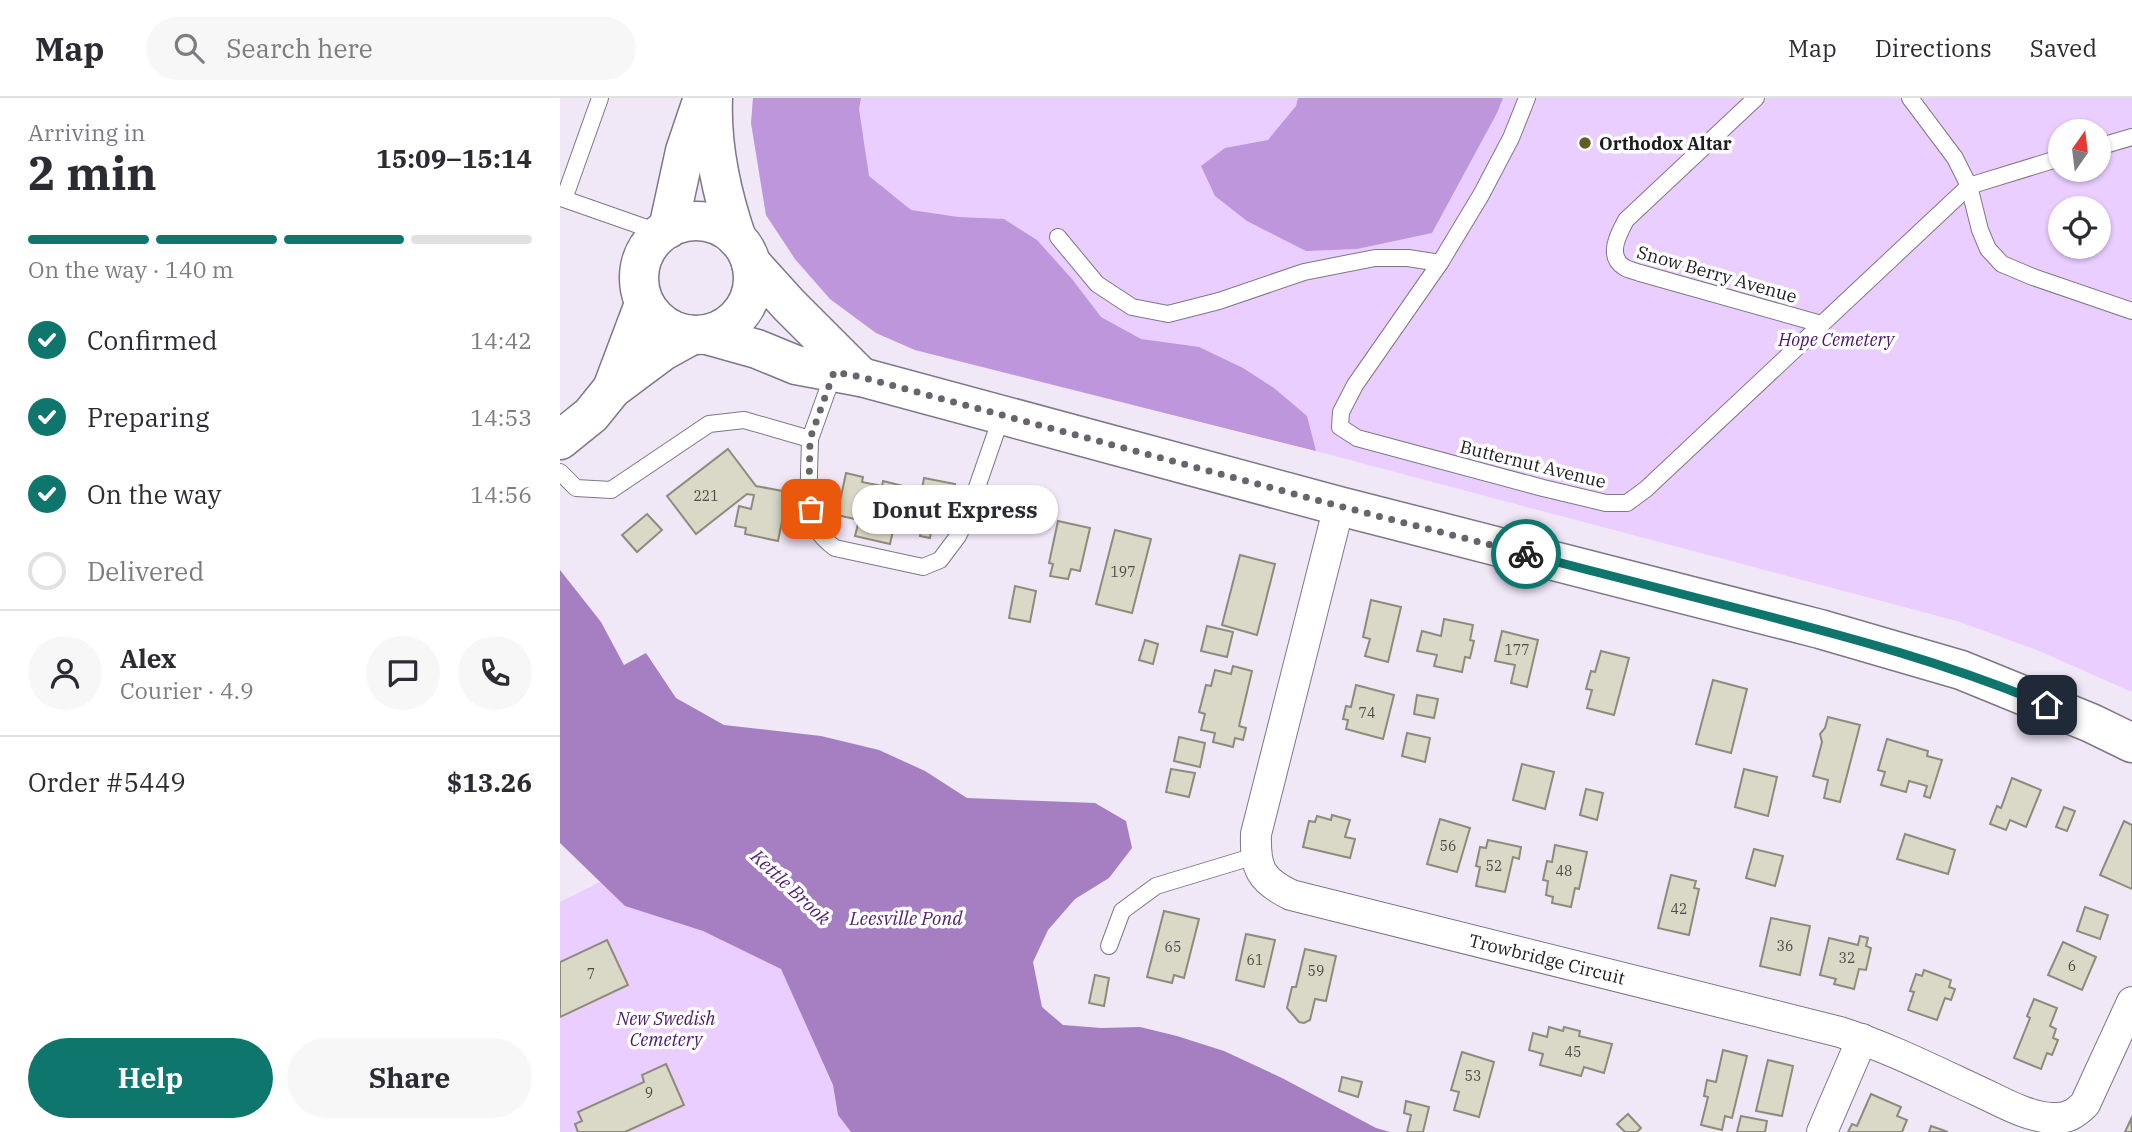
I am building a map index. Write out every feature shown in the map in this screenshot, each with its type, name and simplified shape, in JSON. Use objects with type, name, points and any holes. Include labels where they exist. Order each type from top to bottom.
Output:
[{"type":"main road","points":[[665,231],[685,151],[703,98]]},
{"type":"main road","points":[[560,440],[591,415],[612,389],[663,351],[728,325],[745,309],[753,286],[744,251],[728,211],[712,114],[713,98]]},
{"type":"main road","points":[[848,374],[726,229],[712,223],[682,223],[665,231],[647,248],[641,261],[639,276],[644,304],[664,326],[677,332],[757,349],[796,365],[848,374],[1339,506],[1820,629],[1961,670],[2091,723],[2132,743]]},
{"type":"main road","points":[[612,389],[644,304]]},
{"type":"street","points":[[1255,856],[1256,834],[1339,506]]},
{"type":"street","name":"Trowbridge Circuit","points":[[1255,856],[1260,872],[1273,886],[1291,895],[1862,1039],[2022,1110],[2049,1118],[2063,1118],[2074,1114],[2085,1104],[2132,1002]]},
{"type":"street","points":[[1822,1132],[1862,1039]]},
{"type":"lane","points":[[600,98],[564,199],[665,231]]},
{"type":"lane","name":"Butternut Avenue","points":[[1527,98],[1511,138],[1481,195],[1440,263],[1355,385],[1341,412],[1340,427],[1357,438],[1606,503],[1627,503],[1646,489],[1969,186],[2048,163]]},
{"type":"lane","name":"Snow Berry Avenue","points":[[1756,98],[1626,220],[1617,237],[1615,256],[1621,266],[1640,273],[1821,324]]},
{"type":"lane","points":[[1910,98],[1955,158],[1969,186],[1987,248],[2002,264],[2033,278],[2132,311]]},
{"type":"lane","points":[[2111,143],[2132,137]]},
{"type":"lane","points":[[1058,237],[1097,284],[1132,307],[1168,314],[1219,301],[1304,272],[1375,258],[1408,258],[1440,263]]},
{"type":"lane","points":[[848,374],[810,439],[809,492],[814,526],[835,548],[923,567],[940,560],[965,522],[1002,415]]},
{"type":"lane","points":[[560,472],[576,488],[611,490],[709,424],[744,420],[810,439]]},
{"type":"lane","points":[[1109,946],[1122,911],[1156,886],[1255,856]]},
{"type":"green space","name":"Hope Cemetery","points":[[753,98],[2132,98],[2132,692],[2037,650],[1957,621],[1316,451],[915,350],[876,333],[830,299],[795,259],[766,215],[751,123]]},
{"type":"green space","name":"New Swedish Cemetery","points":[[600,882],[625,906],[703,931],[781,969],[833,1085],[838,1115],[851,1132],[560,1132],[560,902]]},
{"type":"shaded area","points":[[753,98],[861,98],[859,109],[869,176],[911,210],[958,217],[1004,219],[1037,240],[1101,317],[1141,339],[1199,347],[1243,368],[1274,388],[1307,416],[1316,451],[915,350],[876,333],[830,299],[795,259],[766,215],[751,123]]},
{"type":"shaded area","points":[[1298,98],[1503,98],[1432,233],[1357,249],[1306,251],[1247,221],[1215,196],[1201,166],[1225,148],[1268,140],[1296,106]]},
{"type":"water","name":"Leesville Pond","points":[[560,570],[601,622],[624,665],[646,653],[676,698],[724,725],[821,736],[879,750],[925,771],[967,798],[1095,803],[1126,821],[1132,848],[1109,878],[1075,899],[1048,930],[1033,962],[1042,1007],[1063,1025],[1140,1027],[1224,1051],[1282,1078],[1376,1128],[1390,1132],[851,1132],[838,1115],[833,1085],[781,969],[703,931],[625,906],[560,843]]},
{"type":"building","points":[[728,449],[756,486],[788,492],[778,541],[745,534],[746,528],[735,526],[739,506],[751,509],[754,495],[747,494],[696,534],[667,496]]},
{"type":"building","points":[[846,473],[863,477],[862,482],[882,486],[883,481],[903,486],[890,544],[855,536],[859,520],[837,515]]},
{"type":"building","points":[[924,478],[955,484],[946,530],[932,527],[930,538],[920,536],[922,525],[916,524]]},
{"type":"building","points":[[647,514],[662,530],[637,552],[622,535]]},
{"type":"building","points":[[1058,521],[1090,528],[1080,571],[1071,569],[1068,579],[1050,576],[1053,564],[1049,563]]},
{"type":"building","points":[[1115,530],[1151,539],[1132,613],[1096,604]]},
{"type":"building","points":[[1240,555],[1275,564],[1257,635],[1222,625]]},
{"type":"building","points":[[1015,586],[1036,591],[1030,622],[1009,618]]},
{"type":"building","points":[[1371,600],[1401,607],[1388,662],[1365,656],[1370,639],[1363,637]]},
{"type":"building","points":[[1444,619],[1473,625],[1470,640],[1474,641],[1470,658],[1465,657],[1462,672],[1434,666],[1437,655],[1417,651],[1422,631],[1441,636]]},
{"type":"building","points":[[1207,626],[1233,632],[1227,657],[1201,651]]},
{"type":"building","points":[[1502,631],[1538,640],[1527,687],[1511,683],[1515,665],[1495,661]]},
{"type":"building","points":[[1145,640],[1158,644],[1153,664],[1139,660]]},
{"type":"building","points":[[1601,651],[1629,658],[1614,715],[1587,708],[1592,690],[1586,689],[1591,671],[1595,672]]},
{"type":"building","points":[[1233,666],[1252,671],[1239,726],[1246,728],[1243,740],[1235,738],[1233,747],[1213,742],[1215,733],[1201,730],[1205,714],[1199,712],[1206,685],[1211,686],[1215,670],[1231,674]]},
{"type":"building","points":[[1713,680],[1747,689],[1731,753],[1696,744]]},
{"type":"building","points":[[1356,685],[1394,695],[1383,739],[1346,729],[1348,720],[1343,719],[1346,706],[1351,707]]},
{"type":"building","points":[[1417,695],[1438,699],[1434,718],[1414,714]]},
{"type":"building","points":[[1828,717],[1860,725],[1840,802],[1824,798],[1828,780],[1813,776],[1822,742],[1820,734]]},
{"type":"building","points":[[1407,733],[1430,738],[1425,762],[1402,756]]},
{"type":"building","points":[[1179,737],[1205,743],[1200,767],[1174,761]]},
{"type":"building","points":[[1887,739],[1928,751],[1927,756],[1942,760],[1930,798],[1924,796],[1927,786],[1909,781],[1906,792],[1881,785],[1885,772],[1878,770]]},
{"type":"building","points":[[1522,764],[1554,772],[1545,809],[1513,800]]},
{"type":"building","points":[[1171,769],[1195,773],[1189,797],[1166,792]]},
{"type":"building","points":[[1744,769],[1777,777],[1768,816],[1735,807]]},
{"type":"building","points":[[2012,778],[2041,790],[2026,827],[2010,820],[2006,830],[1990,824],[1997,806],[2001,808]]},
{"type":"building","points":[[1586,789],[1603,793],[1597,820],[1580,815]]},
{"type":"building","points":[[2064,807],[2075,811],[2067,831],[2056,827]]},
{"type":"building","points":[[1332,815],[1350,820],[1345,837],[1355,839],[1350,858],[1303,847],[1309,821],[1315,822],[1317,816],[1331,820]]},
{"type":"building","points":[[1440,819],[1470,828],[1457,872],[1427,864]]},
{"type":"building","points":[[2124,821],[2132,825],[2132,889],[2100,875]]},
{"type":"building","points":[[1905,834],[1955,850],[1948,874],[1897,859]]},
{"type":"building","points":[[1488,840],[1521,847],[1519,859],[1513,857],[1505,892],[1476,886],[1480,847],[1486,848]]},
{"type":"building","points":[[1555,845],[1587,852],[1579,889],[1575,888],[1571,907],[1552,903],[1553,897],[1546,895],[1548,881],[1543,880],[1547,861],[1552,862]]},
{"type":"building","points":[[1754,849],[1783,856],[1775,886],[1746,878]]},
{"type":"building","points":[[1671,875],[1696,881],[1694,888],[1699,889],[1689,935],[1658,928]]},
{"type":"building","points":[[2085,907],[2108,915],[2100,939],[2077,931]]},
{"type":"building","points":[[1164,911],[1199,919],[1184,978],[1174,975],[1172,983],[1147,977]]},
{"type":"building","points":[[1771,918],[1810,926],[1800,975],[1760,966]]},
{"type":"building","points":[[1246,934],[1275,940],[1264,987],[1236,980]]},
{"type":"building","points":[[1860,936],[1868,938],[1866,946],[1871,948],[1866,970],[1859,969],[1854,989],[1834,984],[1836,979],[1820,975],[1829,938],[1858,945]]},
{"type":"building","points":[[607,940],[628,985],[560,1017],[560,962]]},
{"type":"building","points":[[2063,942],[2096,957],[2082,990],[2048,975]]},
{"type":"building","points":[[1305,949],[1336,956],[1326,1001],[1315,999],[1310,1020],[1304,1023],[1299,1022],[1287,1008],[1292,987],[1296,987]]},
{"type":"building","points":[[1924,970],[1951,980],[1949,987],[1955,989],[1951,1000],[1945,998],[1937,1020],[1908,1010],[1914,992],[1910,991],[1916,974],[1922,976]]},
{"type":"building","points":[[1095,975],[1109,978],[1104,1006],[1089,1003]]},
{"type":"building","points":[[2034,999],[2057,1008],[2050,1026],[2056,1029],[2053,1038],[2058,1040],[2052,1055],[2047,1053],[2041,1069],[2014,1058],[2030,1018],[2027,1016]]},
{"type":"building","points":[[1549,1027],[1563,1031],[1564,1027],[1580,1031],[1579,1036],[1612,1044],[1604,1073],[1584,1067],[1581,1076],[1540,1065],[1543,1054],[1529,1050],[1533,1033],[1547,1037]]},
{"type":"building","points":[[1723,1050],[1747,1056],[1732,1118],[1725,1116],[1722,1130],[1701,1125],[1708,1097],[1704,1096],[1707,1080],[1716,1082]]},
{"type":"building","points":[[1462,1052],[1494,1062],[1479,1117],[1454,1110],[1459,1092],[1451,1090]]},
{"type":"building","points":[[1768,1060],[1793,1066],[1782,1116],[1756,1111]]},
{"type":"building","points":[[666,1064],[684,1105],[625,1132],[578,1132],[575,1124],[582,1121],[578,1112],[644,1082],[642,1075]]},
{"type":"building","points":[[1342,1077],[1362,1082],[1358,1097],[1339,1091]]},
{"type":"building","points":[[1871,1094],[1901,1107],[1897,1116],[1907,1120],[1902,1132],[1848,1132],[1852,1124],[1857,1126]]},
{"type":"building","points":[[1406,1101],[1429,1107],[1423,1132],[1407,1132],[1411,1115],[1404,1113]]},
{"type":"building","points":[[1628,1114],[1641,1128],[1637,1132],[1625,1132],[1617,1124]]},
{"type":"building","points":[[1741,1116],[1767,1121],[1765,1132],[1737,1132]]},
{"type":"building","points":[[2131,1119],[2132,1132],[2125,1132]]},
{"type":"building","points":[[1931,1126],[1948,1132],[1929,1132]]},
{"type":"way so far","points":[[811,509],[810,439],[834,372],[1526,554]]},
{"type":"place","name":"Orthodox Altar","points":[[1585,143]]},
{"type":"place","name":"Donut Express","points":[[811,509]]},
{"type":"route","points":[[1526,554],[1820,629],[1961,670],[2047,705]]},
{"type":"water label","name":"Kettle Brook","points":[[791,887]]}]
